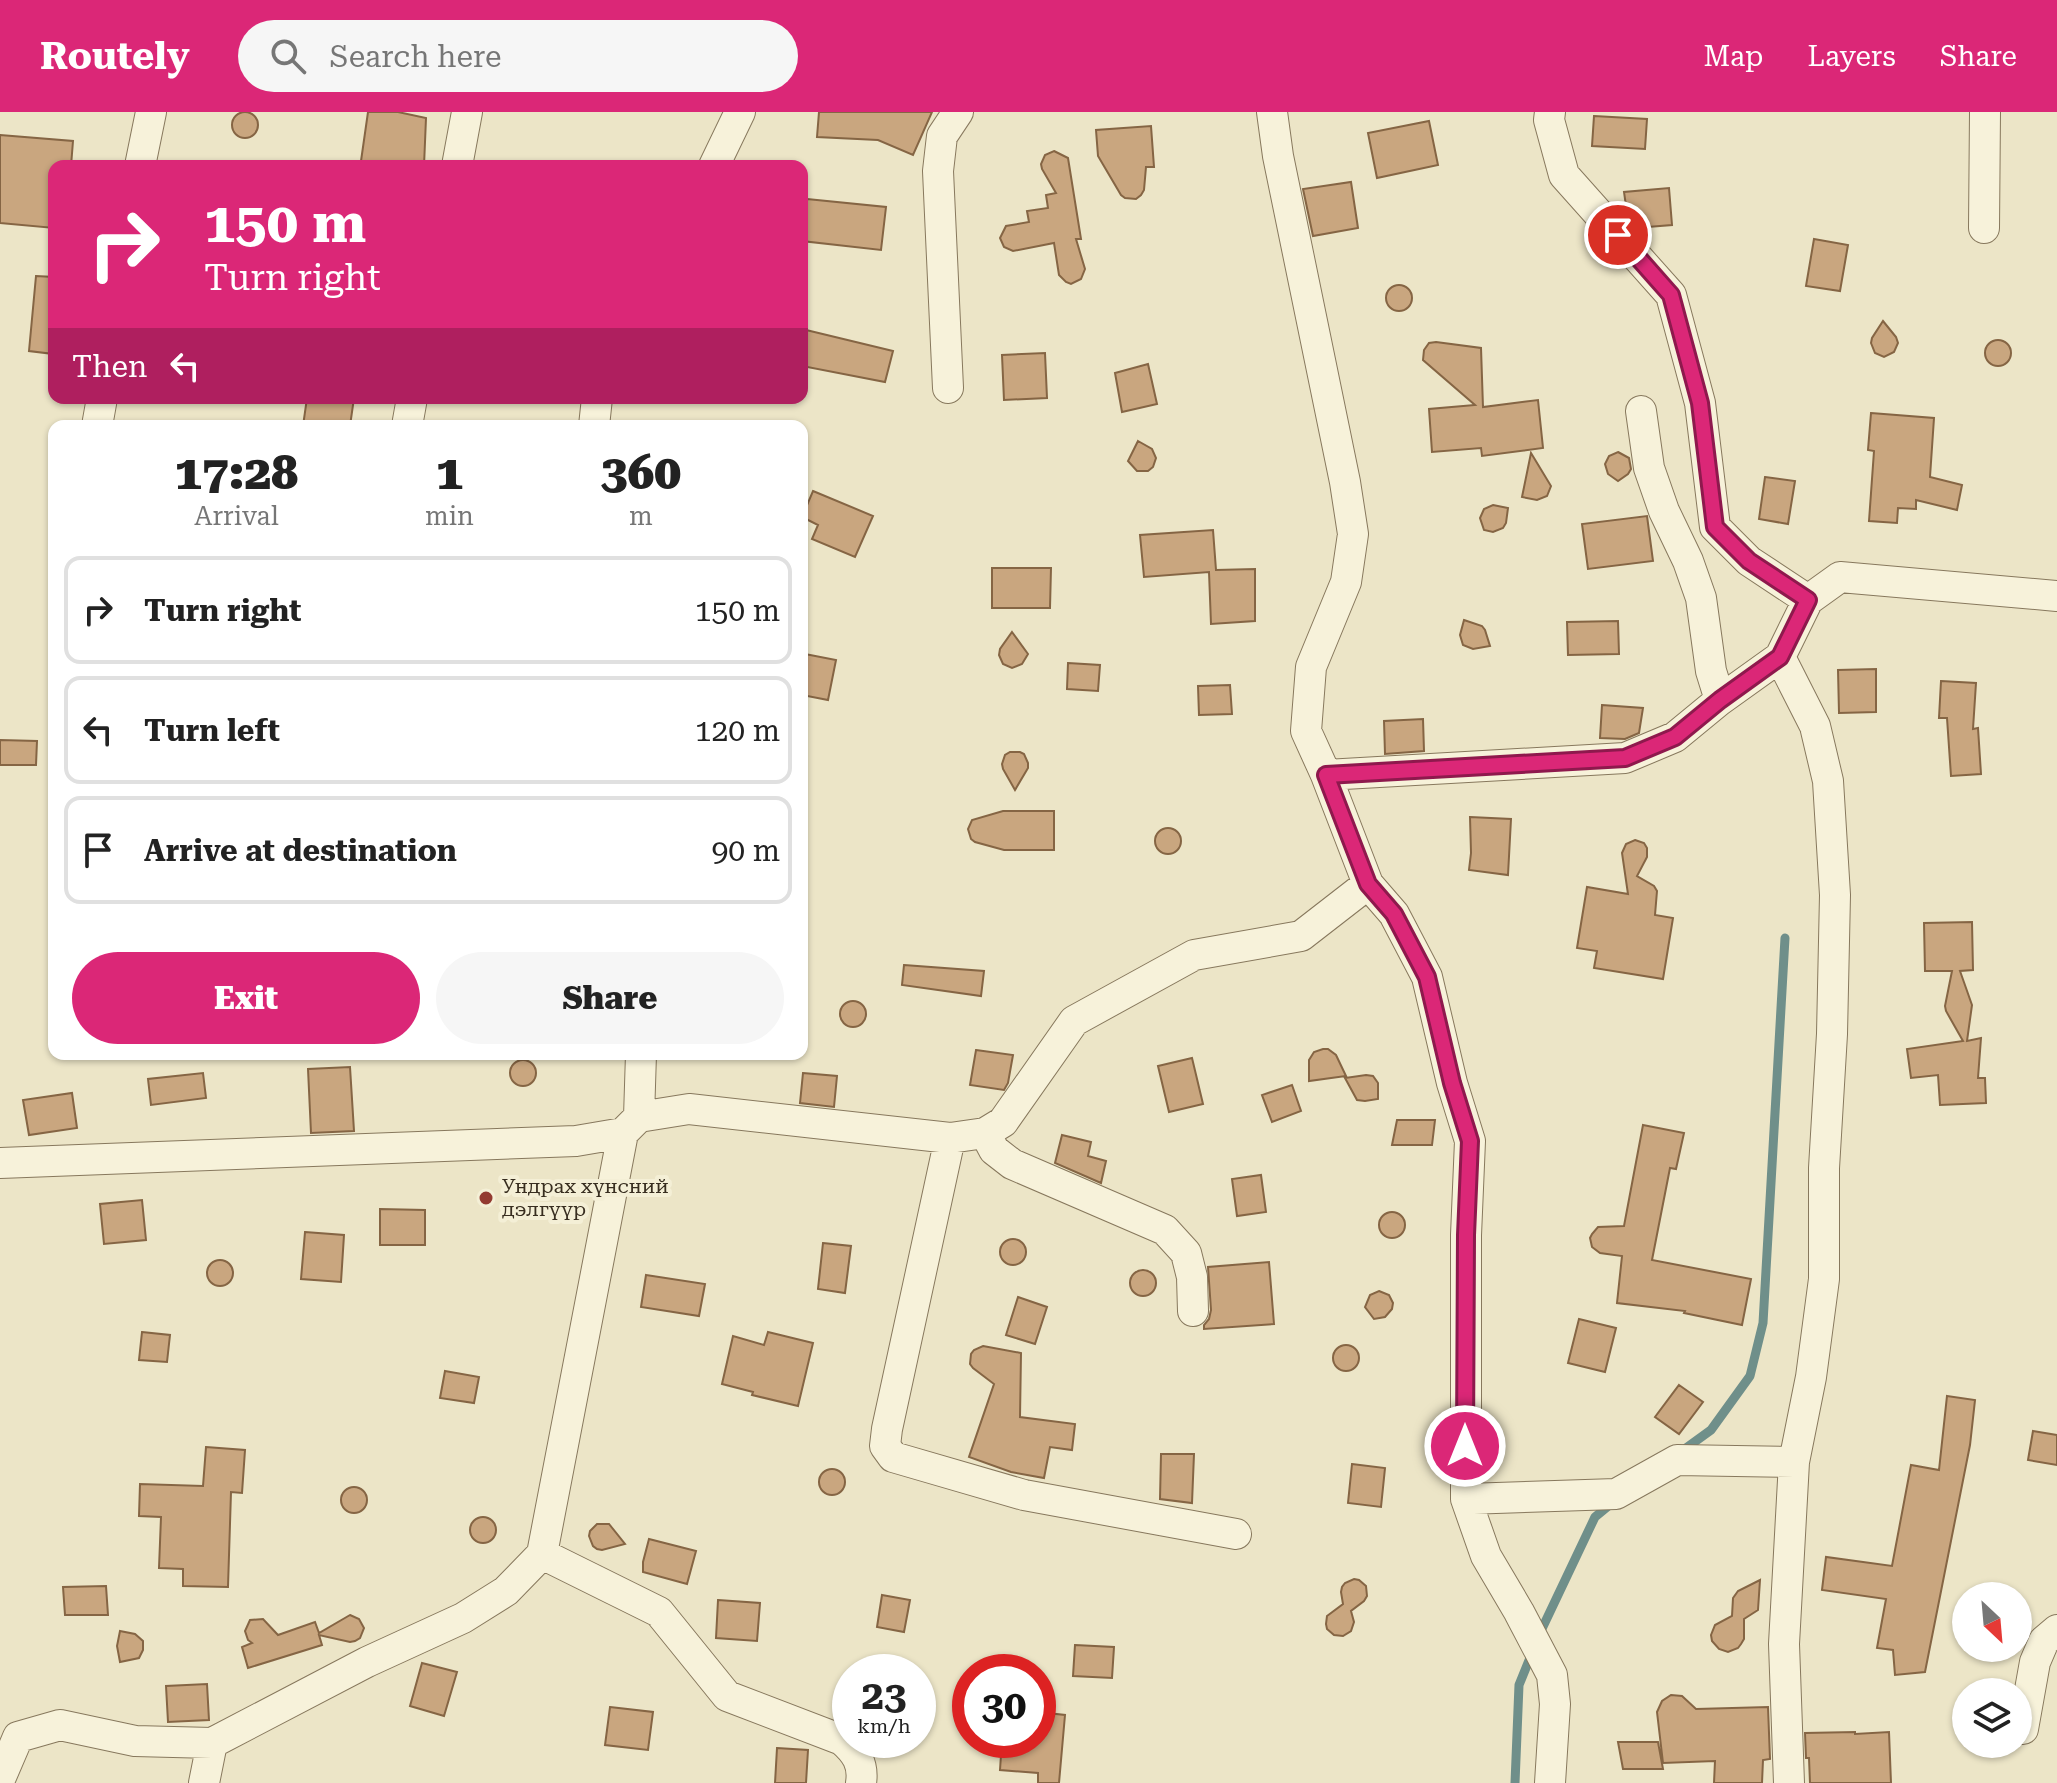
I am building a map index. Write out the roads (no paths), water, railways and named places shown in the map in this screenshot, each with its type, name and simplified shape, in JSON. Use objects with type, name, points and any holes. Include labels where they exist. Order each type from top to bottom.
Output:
[{"type":"street","points":[[141,160],[151,112]]},
{"type":"street","points":[[458,160],[467,112]]},
{"type":"street","points":[[717,160],[740,112]]},
{"type":"street","points":[[948,388],[938,171],[942,136],[958,112]]},
{"type":"street","points":[[1272,112],[1278,156],[1353,534],[1346,582],[1311,667],[1306,731],[1368,884],[1394,914],[1427,977],[1452,1083],[1470,1141],[1465,1250],[1466,1499],[1486,1556],[1552,1675],[1555,1704],[1550,1783]]},
{"type":"street","points":[[1550,112],[1549,120],[1564,175],[1671,295],[1700,403],[1715,527],[1749,561],[1808,600]]},
{"type":"street","points":[[1984,228],[1985,112]]},
{"type":"street","points":[[1641,411],[1649,468],[1701,598],[1711,671],[1720,700]]},
{"type":"street","points":[[1326,775],[1625,758],[1675,737],[1780,657],[1808,600],[1840,577],[2057,596]]},
{"type":"street","points":[[1780,657],[1815,726],[1828,781],[1835,895],[1832,1034],[1824,1168],[1824,1279],[1811,1377],[1794,1462],[1784,1644],[1789,1783]]},
{"type":"street","points":[[0,1163],[576,1141],[689,1109],[950,1138],[985,1133],[1003,1122],[1074,1021],[1194,955],[1301,936],[1368,884]]},
{"type":"street","points":[[0,1779],[18,1737],[60,1725],[135,1741],[212,1743],[367,1662],[463,1618],[506,1591],[542,1554],[631,1125],[640,1060]]},
{"type":"street","points":[[985,1133],[994,1150],[1012,1164],[1165,1230],[1186,1253],[1192,1277],[1193,1311]]},
{"type":"street","points":[[950,1138],[885,1446],[893,1457],[1024,1495],[1236,1534]]},
{"type":"street","points":[[1466,1499],[1616,1494],[1677,1460],[1794,1462]]},
{"type":"street","points":[[542,1554],[659,1612],[727,1696],[842,1740],[856,1753],[862,1773],[861,1783]]},
{"type":"street","points":[[2032,1679],[2044,1641],[2057,1630]]},
{"type":"street","points":[[204,1783],[212,1743]]},
{"type":"waterway","points":[[1682,1451],[1711,1430],[1750,1376],[1763,1323],[1785,938]]},
{"type":"waterway","points":[[1539,1635],[1595,1517],[1612,1503]]},
{"type":"waterway","points":[[1515,1783],[1519,1685],[1532,1653]]},
{"type":"place","name":"Ундрах хүнсний дэлгүүр","points":[[486,1198]]}]
